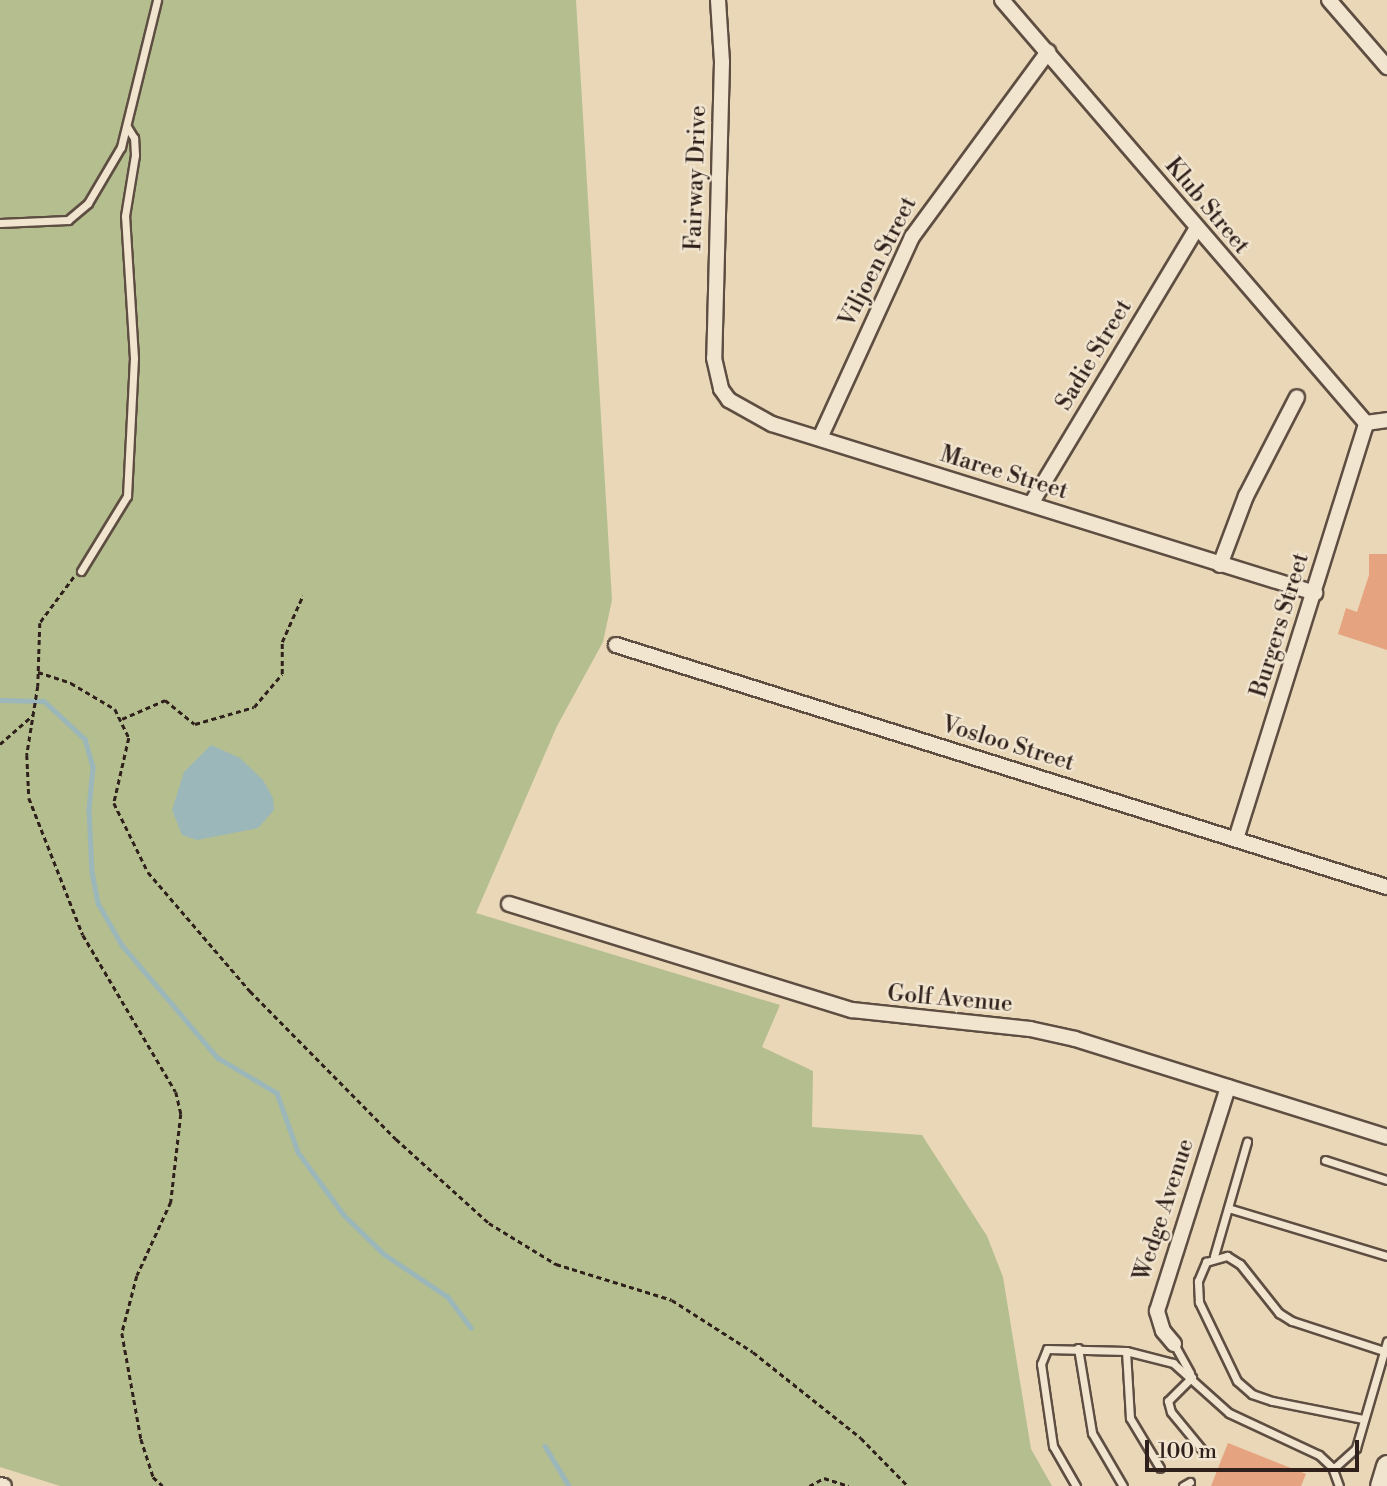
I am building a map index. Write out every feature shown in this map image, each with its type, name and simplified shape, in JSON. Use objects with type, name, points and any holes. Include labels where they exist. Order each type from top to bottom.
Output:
[{"type":"main road","points":[[1381,1486],[1387,1466]]},
{"type":"street","name":"Fairway Drive","points":[[714,358],[722,62],[718,0]]},
{"type":"street","name":"Klub Street","points":[[1002,0],[1366,423]]},
{"type":"street","points":[[1329,0],[1387,67]]},
{"type":"street","name":"Viljoen Street","points":[[820,438],[917,228],[1048,52]]},
{"type":"street","name":"Sadie Street","points":[[1031,505],[1197,228]]},
{"type":"street","name":"Maree Street","points":[[714,358],[721,389],[741,409],[772,424],[1315,593]]},
{"type":"street","points":[[1220,565],[1246,496],[1297,397]]},
{"type":"street","points":[[1366,423],[1387,420]]},
{"type":"street","name":"Burgers Street","points":[[1236,839],[1366,423]]},
{"type":"street","name":"Vosloo Street","points":[[616,645],[1387,887]]},
{"type":"street","name":"Golf Avenue","points":[[509,904],[852,1010],[1044,1031],[1387,1137]]},
{"type":"street","name":"Wedge Avenue","points":[[1174,1344],[1163,1331],[1157,1311],[1228,1087]]},
{"type":"lane","points":[[0,223],[56,221],[79,213],[112,165],[127,127],[157,0]]},
{"type":"lane","points":[[80,571],[127,496],[134,358],[125,215],[135,156],[134,138],[127,127]]},
{"type":"lane","points":[[1214,1256],[1247,1142]]},
{"type":"lane","points":[[1325,1160],[1387,1180]]},
{"type":"lane","points":[[1228,1208],[1387,1256]]},
{"type":"lane","points":[[1363,1419],[1272,1401],[1252,1394],[1237,1381],[1199,1302],[1198,1281],[1206,1262],[1214,1256],[1227,1256],[1240,1264],[1279,1313],[1292,1321],[1384,1351]]},
{"type":"lane","points":[[1334,1469],[1356,1448],[1387,1341]]},
{"type":"lane","points":[[1174,1344],[1192,1377]]},
{"type":"lane","points":[[1077,1348],[1092,1433],[1123,1486]]},
{"type":"lane","points":[[1076,1486],[1053,1446],[1041,1364],[1047,1349],[1126,1351],[1173,1363],[1192,1377],[1229,1413],[1306,1448],[1334,1469],[1339,1486]]},
{"type":"lane","points":[[1126,1351],[1130,1418],[1160,1468]]},
{"type":"lane","points":[[1192,1377],[1168,1401],[1171,1412],[1204,1451]]},
{"type":"path","points":[[80,571],[40,623],[38,690],[27,755],[29,798],[42,838],[83,935],[176,1092],[181,1114],[171,1202],[136,1276],[122,1333],[141,1439],[153,1477],[163,1486]]},
{"type":"path","points":[[122,719],[165,699],[195,724],[254,707],[282,674],[282,642],[303,595]]},
{"type":"path","points":[[38,672],[95,696],[122,719],[129,738],[114,803],[148,872],[250,990],[397,1139],[489,1223],[556,1264],[671,1300],[753,1352],[861,1438],[908,1486]]},
{"type":"path","points":[[0,744],[33,715]]},
{"type":"path","points":[[809,1486],[824,1478],[849,1486]]},
{"type":"green space","points":[[0,0],[576,0],[612,600],[603,642],[557,726],[476,913],[780,1005],[762,1047],[813,1071],[812,1127],[922,1135],[987,1236],[1003,1277],[1031,1449],[1052,1486],[60,1486],[0,1467]]},
{"type":"water","points":[[211,745],[240,758],[263,780],[273,798],[274,810],[258,828],[197,840],[182,835],[172,810],[184,772]]},
{"type":"building","points":[[1369,554],[1387,554],[1387,650],[1338,634],[1346,608],[1357,612],[1369,575]]},
{"type":"building","points":[[1228,1443],[1306,1474],[1301,1486],[1211,1486]]},
{"type":"waterway","points":[[0,700],[44,701],[85,739],[93,767],[89,809],[92,872],[98,903],[122,945],[218,1058],[277,1093],[298,1152],[344,1215],[384,1254],[448,1297],[471,1327]]},
{"type":"waterway","points":[[545,1446],[569,1486]]}]
